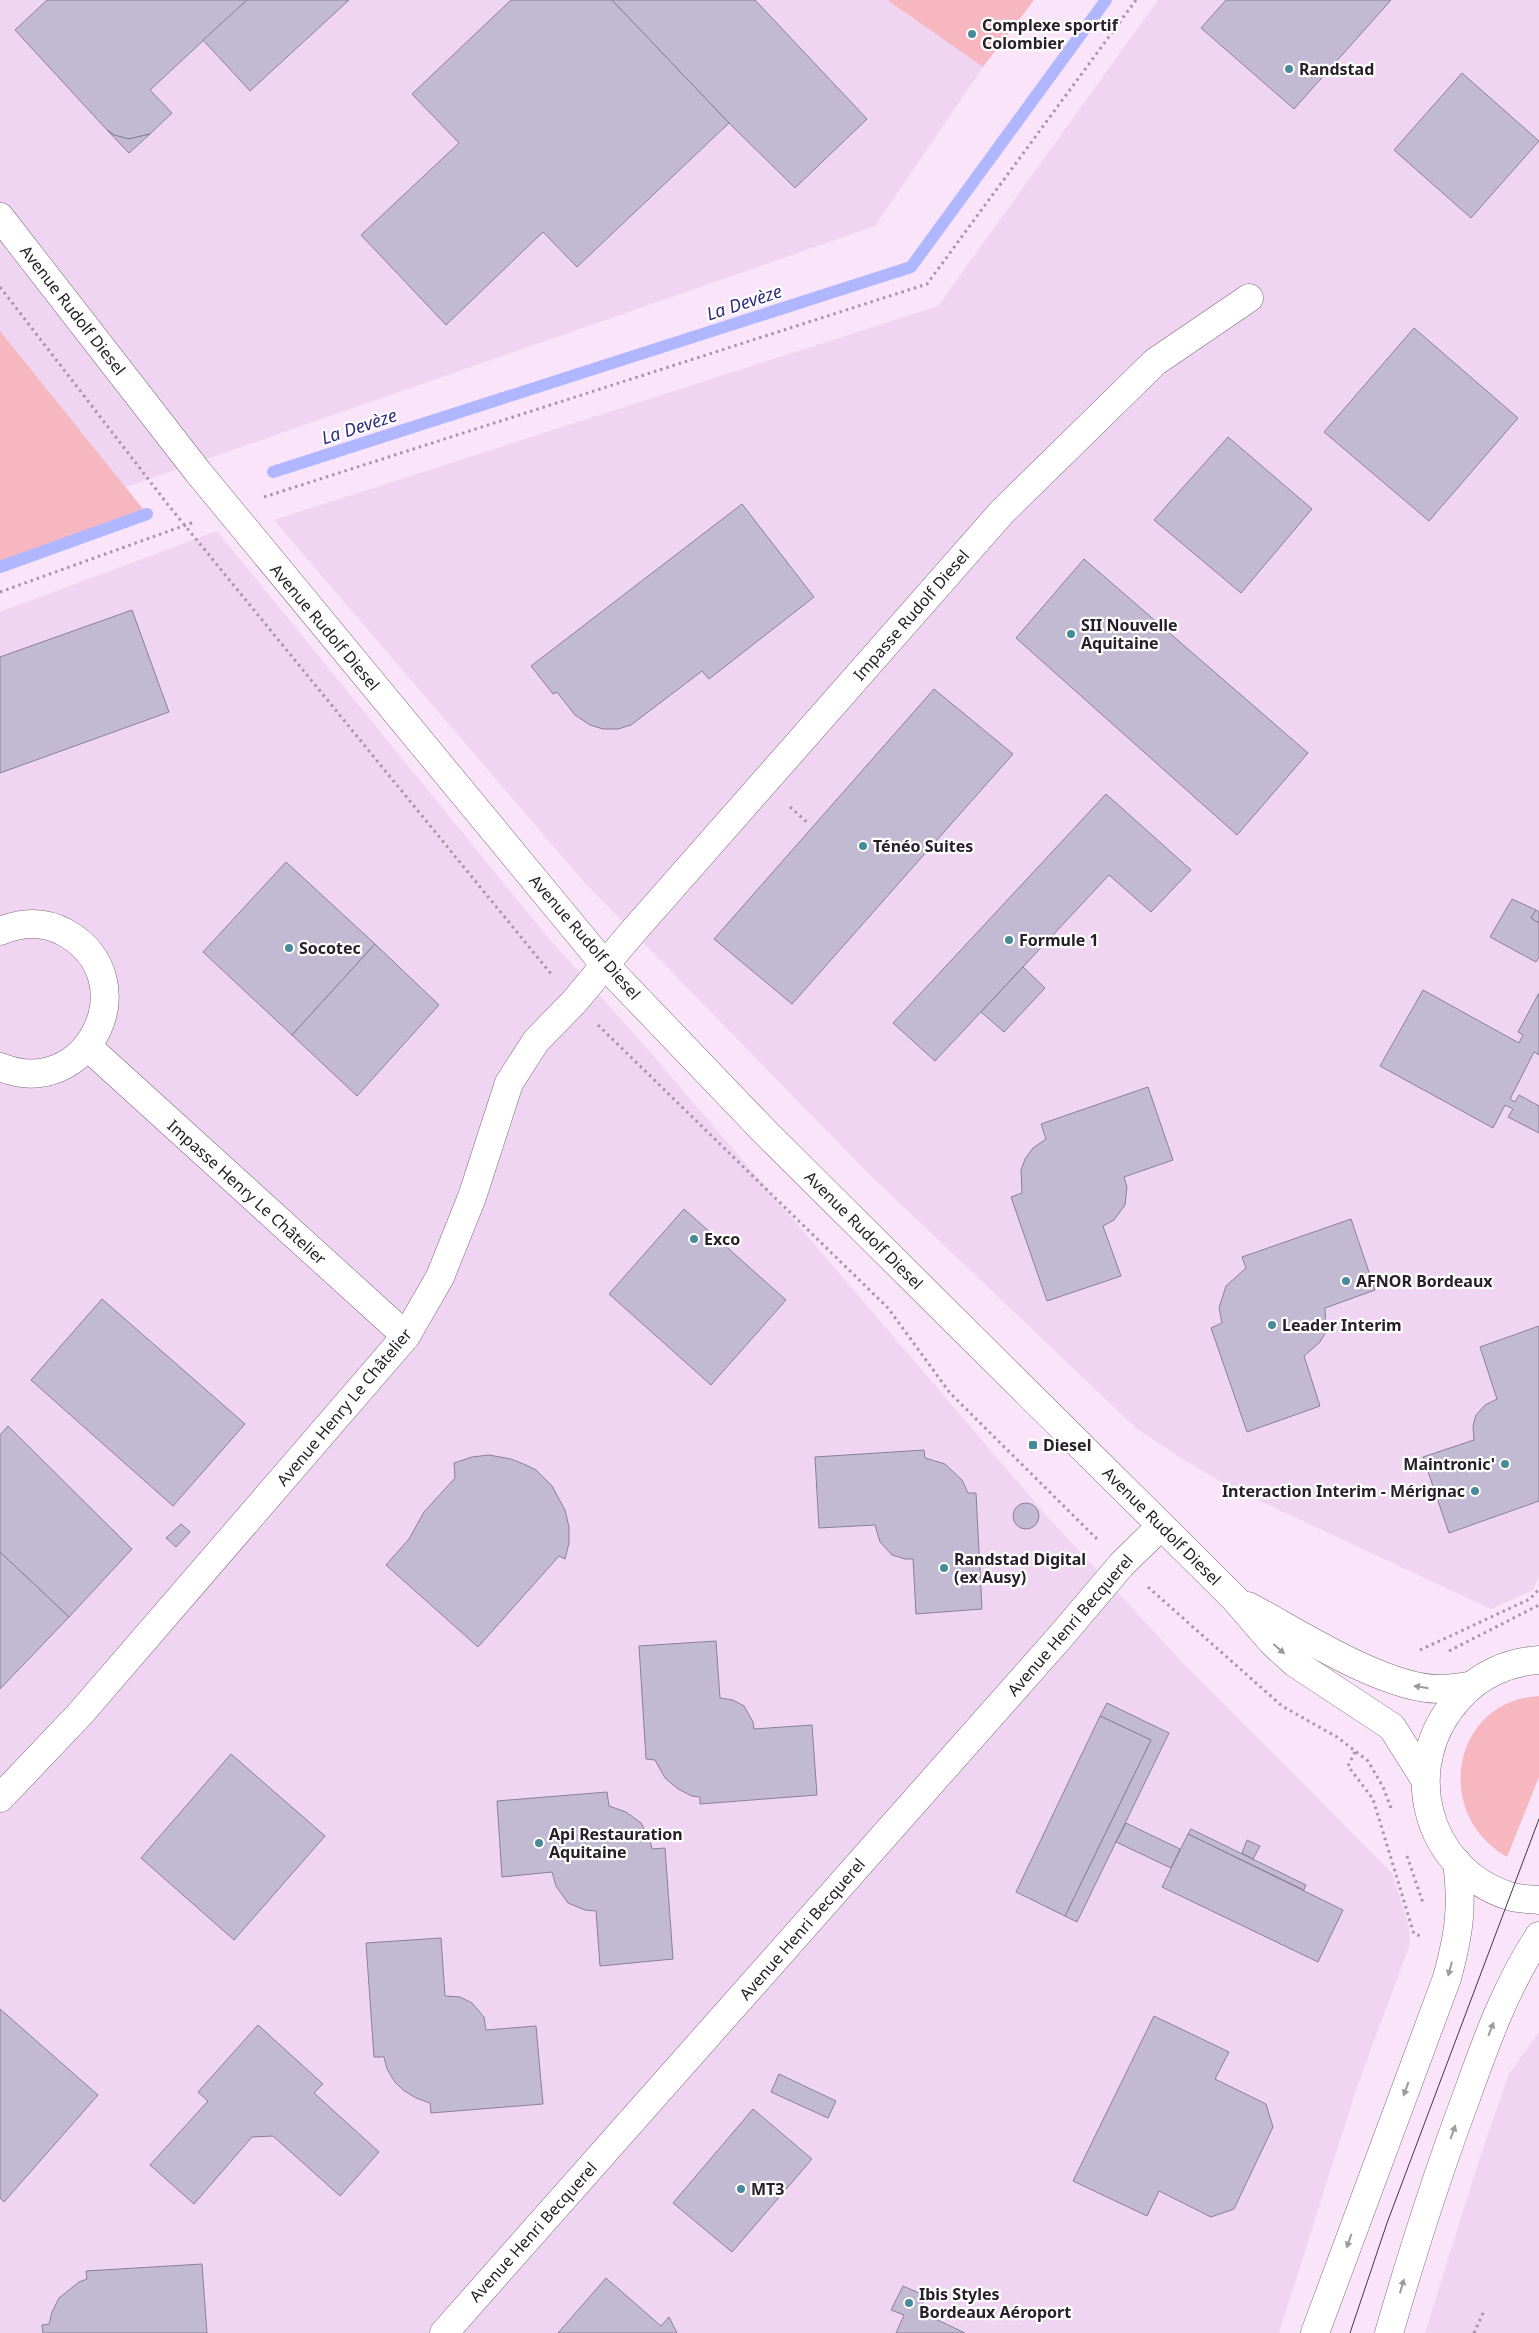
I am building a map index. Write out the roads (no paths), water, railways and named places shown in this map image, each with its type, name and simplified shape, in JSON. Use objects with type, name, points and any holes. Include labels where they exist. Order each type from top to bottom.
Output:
[{"type":"street","name":"Avenue Rudolf Diesel","points":[[0,217],[228,509],[604,964],[766,1132],[1235,1599],[1273,1643],[1295,1662],[1392,1727],[1424,1778]]},
{"type":"street","name":"Impasse Rudolf Diesel","points":[[604,964],[1002,512],[1155,362],[1249,298]]},
{"type":"street","points":[[0,931],[12,926],[36,923],[59,929],[79,940],[94,959],[104,980],[106,1004],[100,1027],[88,1047],[70,1063],[48,1072],[25,1074],[0,1067]]},
{"type":"street","name":"Avenue Henry Le Châtelier","points":[[0,1798],[80,1714],[406,1336],[440,1277],[472,1197],[509,1083],[536,1041],[574,1002],[604,964]]},
{"type":"street","name":"Impasse Henry Le Châtelier","points":[[88,1047],[406,1336]]},
{"type":"street","name":"Avenue Henri Becquerel","points":[[444,2333],[1061,1636],[1122,1564],[1161,1526]]},
{"type":"street","name":"Avenue Rudolf Diesel","points":[[1235,1599],[1354,1663],[1393,1679],[1412,1685],[1439,1689],[1469,1686]]},
{"type":"street","points":[[1535,1657],[1497,1669],[1469,1686],[1446,1712],[1430,1743],[1424,1778],[1428,1808],[1433,1823],[1439,1838],[1457,1862],[1488,1886],[1510,1896],[1539,1900]]},
{"type":"street","points":[[1315,2333],[1447,1978],[1460,1921],[1461,1895],[1457,1862]]},
{"type":"street","points":[[1389,2333],[1446,2152],[1500,2005],[1516,1972],[1539,1936]]},
{"type":"waterway","name":"La Devèze","points":[[273,472],[911,267],[1106,0]]},
{"type":"waterway","name":"La Devèze","points":[[0,567],[147,514]]},
{"type":"tram line","points":[[1350,2333],[1387,2223],[1539,1819]]},
{"type":"place","name":"Complexe sportif Colombier","points":[[972,34]]},
{"type":"place","name":"Randstad","points":[[1289,69]]},
{"type":"place","name":"SII Nouvelle Aquitaine","points":[[1071,634]]},
{"type":"place","name":"Ténéo Suites","points":[[863,846]]},
{"type":"place","name":"Formule 1","points":[[1009,940]]},
{"type":"place","name":"Socotec","points":[[289,948]]},
{"type":"place","name":"Exco","points":[[694,1239]]},
{"type":"place","name":"AFNOR Bordeaux","points":[[1346,1281]]},
{"type":"place","name":"Leader Interim","points":[[1272,1325]]},
{"type":"place","name":"Diesel","points":[[1033,1445]]},
{"type":"place","name":"Maintronic'","points":[[1505,1464]]},
{"type":"place","name":"Interaction Interim - Mérignac","points":[[1475,1491]]},
{"type":"place","name":"Randstad Digital (ex Ausy)","points":[[944,1568]]},
{"type":"place","name":"Api Restauration Aquitaine","points":[[539,1843]]},
{"type":"place","name":"MT3","points":[[741,2189]]},
{"type":"place","name":"Ibis Styles Bordeaux Aéroport","points":[[909,2303]]}]
